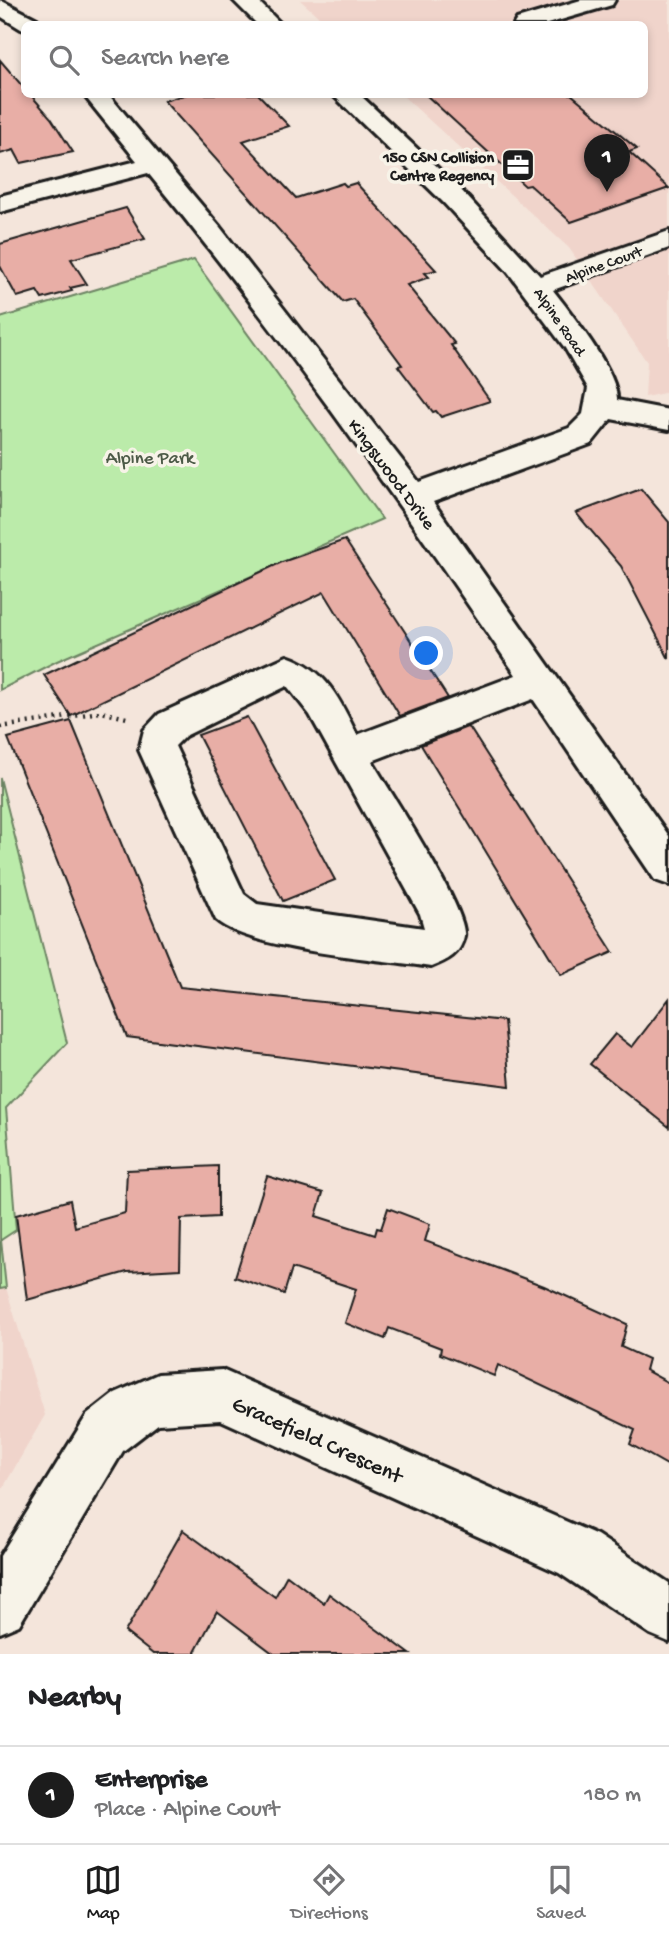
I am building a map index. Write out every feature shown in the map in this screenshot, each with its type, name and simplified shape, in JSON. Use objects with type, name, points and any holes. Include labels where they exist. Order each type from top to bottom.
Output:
[{"type":"street","points":[[244,0],[267,21]]},
{"type":"street","points":[[535,21],[604,0]]},
{"type":"street","points":[[0,7],[24,21]]},
{"type":"street","name":"Kingswood Drive","points":[[98,98],[154,164],[413,497],[669,868]]},
{"type":"street","name":"Alpine Road","points":[[348,98],[471,213],[538,286],[603,388],[603,407]]},
{"type":"street","points":[[0,204],[154,164]]},
{"type":"street","name":"Alpine Court","points":[[538,286],[669,240]]},
{"type":"street","points":[[413,497],[580,436],[594,425],[603,407],[669,420]]},
{"type":"street","points":[[287,670],[298,673],[311,685],[348,754],[435,904],[446,928],[445,938],[438,945],[418,946],[255,922],[241,916],[230,907],[157,750],[157,741],[172,725],[287,670]]},
{"type":"street","points":[[348,754],[540,681]]},
{"type":"street","name":"Gracefield Crescent","points":[[0,1606],[105,1433],[126,1412],[168,1395],[222,1395],[578,1554],[669,1615]]},
{"type":"path","points":[[0,727],[101,712],[122,715],[164,734]]},
{"type":"shaded area","points":[[300,0],[669,0],[669,392],[645,397],[647,362],[569,248],[405,98],[648,98],[648,21],[324,21]]},
{"type":"shaded area","points":[[6,1288],[45,1415],[0,1493],[0,1289]]},
{"type":"green space","name":"Alpine Park","points":[[194,260],[382,519],[57,661],[0,690],[0,318]]},
{"type":"green space","points":[[0,778],[67,1043],[6,1108],[16,1230],[1,1240],[6,1288],[0,1289]]},
{"type":"building","points":[[0,60],[21,84],[21,98],[34,98],[51,118],[73,152],[21,163],[14,150],[0,154]]},
{"type":"building","points":[[174,98],[262,98],[289,126],[243,141],[296,198],[343,183],[346,186],[356,183],[436,270],[425,273],[429,277],[407,285],[455,344],[451,345],[490,401],[441,417],[436,411],[433,412],[353,299],[343,302],[164,101]]},
{"type":"building","points":[[429,98],[576,98],[637,149],[629,152],[669,188],[571,222],[530,185],[525,186]]},
{"type":"building","points":[[126,208],[145,239],[71,259],[87,284],[70,288],[72,291],[42,299],[37,291],[17,297],[0,266],[0,244]]},
{"type":"building","points":[[641,489],[669,522],[669,659],[621,566],[576,513]]},
{"type":"building","points":[[345,540],[448,698],[400,716],[324,592],[71,716],[44,675],[282,562]]},
{"type":"building","points":[[247,717],[335,880],[283,901],[198,735]]},
{"type":"building","points":[[71,721],[180,987],[504,1021],[510,1086],[127,1037],[8,738]]},
{"type":"building","points":[[467,727],[613,952],[561,975],[421,745]]},
{"type":"building","points":[[669,999],[669,1127],[590,1064],[615,1034],[632,1047]]},
{"type":"building","points":[[218,1166],[218,1217],[181,1219],[180,1269],[127,1272],[27,1300],[16,1215],[70,1200],[75,1227],[125,1213],[127,1170]]},
{"type":"building","points":[[267,1176],[323,1193],[316,1216],[375,1235],[377,1228],[381,1229],[388,1208],[430,1224],[425,1241],[544,1286],[627,1324],[621,1347],[648,1359],[645,1370],[669,1383],[669,1466],[630,1444],[635,1430],[498,1365],[494,1376],[440,1354],[441,1348],[389,1328],[385,1339],[345,1323],[356,1289],[292,1268],[284,1294],[235,1277]]},
{"type":"building","points":[[183,1530],[275,1597],[287,1575],[324,1603],[329,1594],[410,1654],[274,1654],[217,1611],[194,1654],[153,1654],[125,1632]]},
{"type":"place","name":"150 CSN Collision Centre Regency","points":[[518,165]]},
{"type":"place","name":"Enterprise","points":[[607,192]]}]
